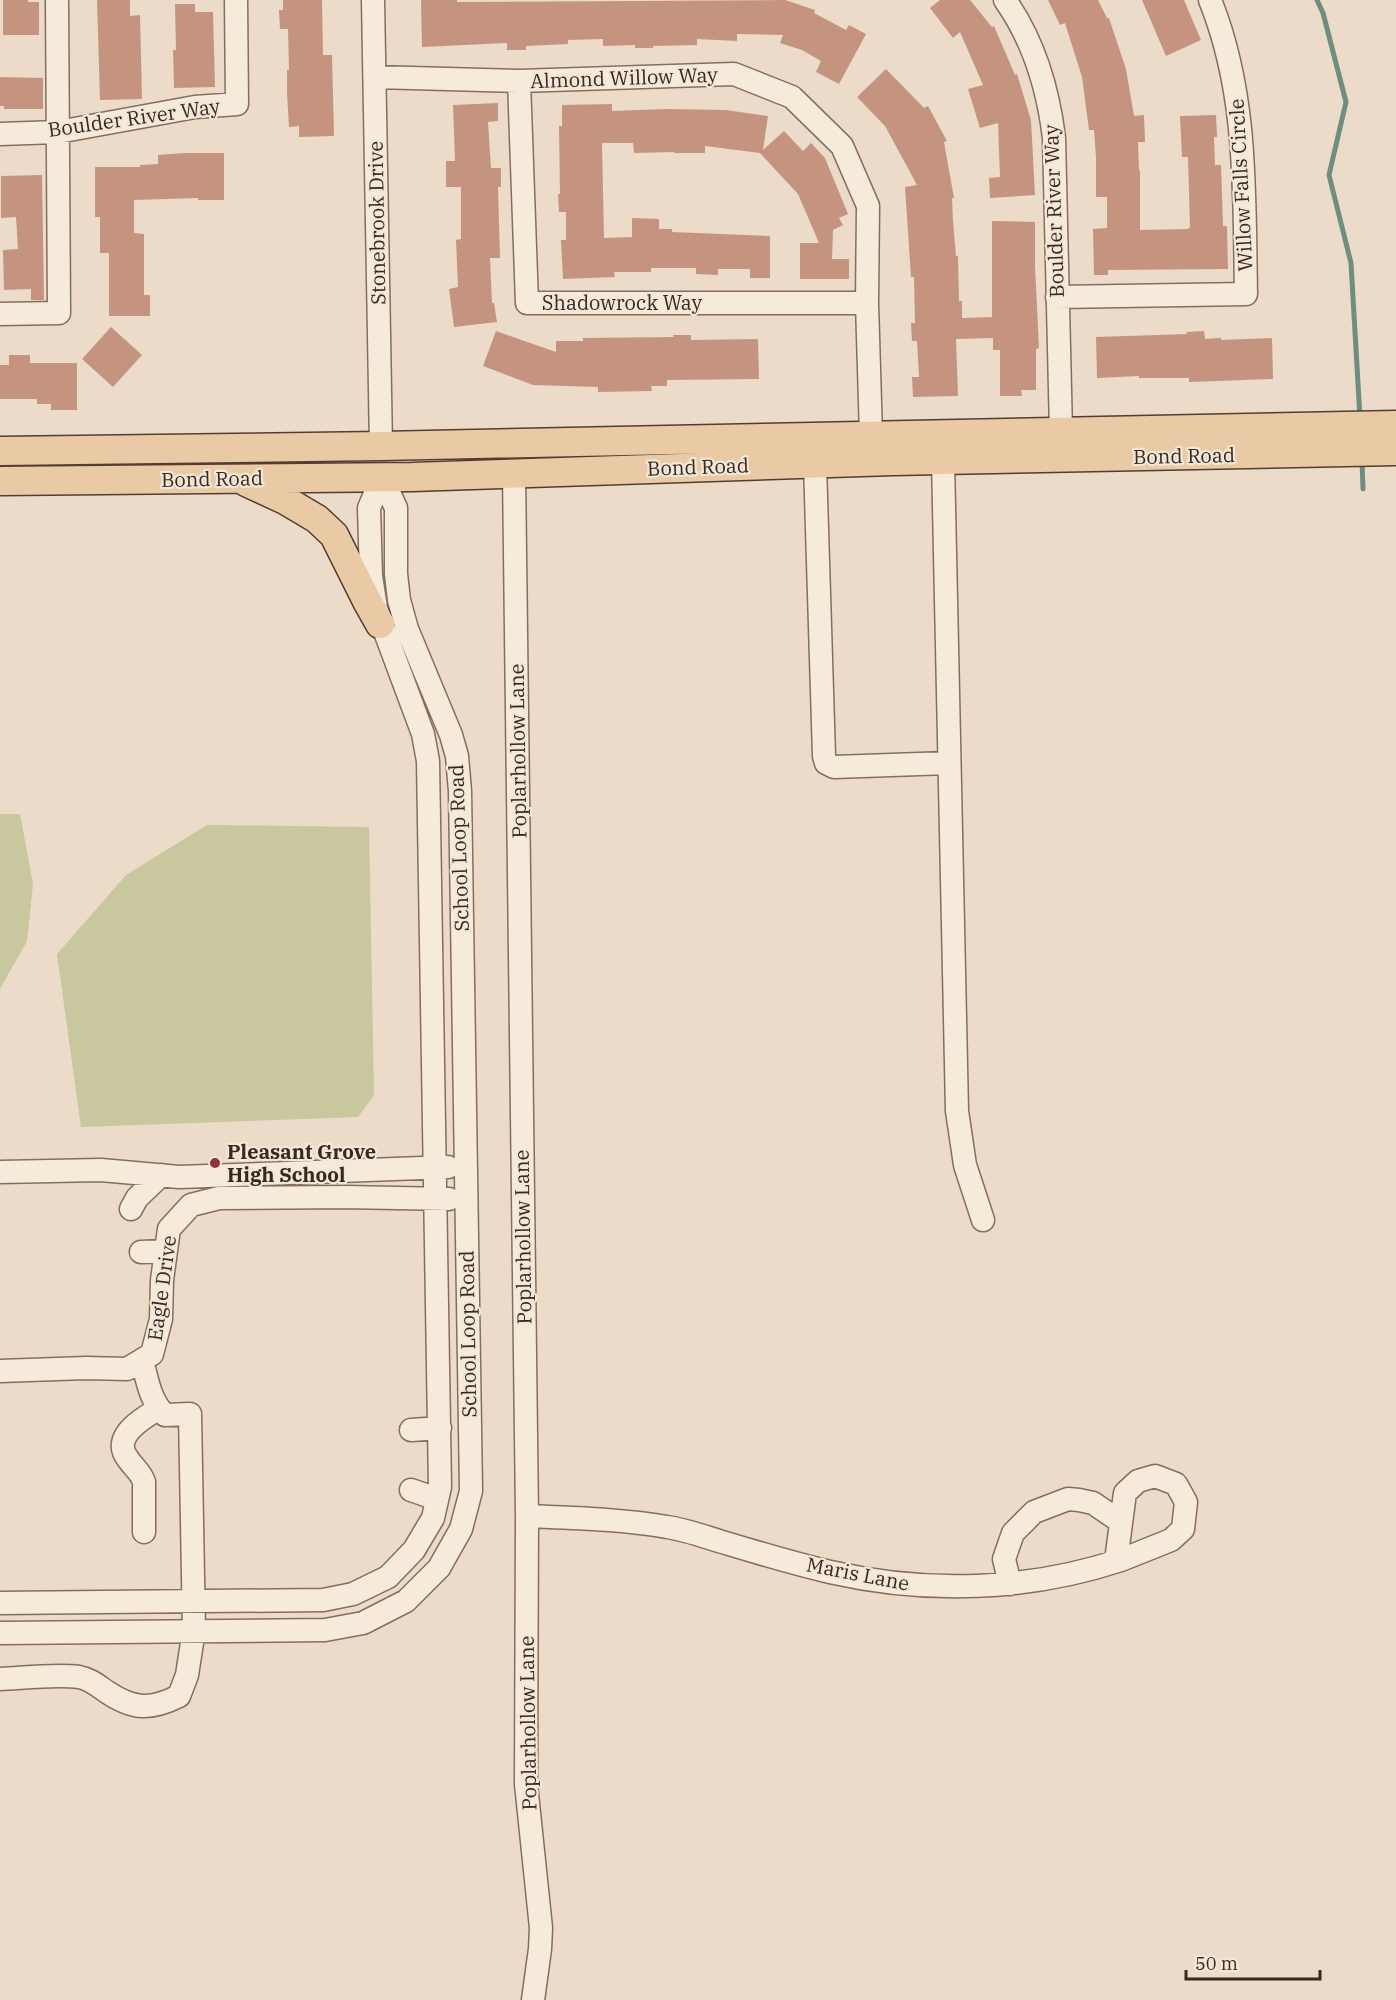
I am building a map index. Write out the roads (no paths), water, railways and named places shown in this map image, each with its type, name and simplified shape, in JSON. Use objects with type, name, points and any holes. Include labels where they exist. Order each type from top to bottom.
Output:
[{"type":"main road","name":"Bond Road","points":[[0,481],[382,477],[943,460],[1324,440],[1396,425]]},
{"type":"main road","name":"Bond Road","points":[[0,451],[381,446],[1061,432],[1324,440],[1396,451]]},
{"type":"main road","points":[[892,461],[912,450],[1044,446],[1061,432]]},
{"type":"main road","points":[[381,446],[382,477]]},
{"type":"main road","points":[[238,478],[285,500],[317,519],[334,535],[380,624]]},
{"type":"street","points":[[0,314],[59,313],[57,0]]},
{"type":"street","name":"Boulder River Way","points":[[0,134],[58,132],[195,107],[237,104],[236,0]]},
{"type":"street","name":"Stonebrook Drive","points":[[373,0],[381,446]]},
{"type":"street","name":"Boulder River Way","points":[[1005,0],[1027,37],[1040,69],[1050,107],[1054,138],[1061,432]]},
{"type":"street","name":"Willow Falls Circle","points":[[1058,297],[1246,294],[1243,144],[1237,96],[1228,54],[1210,0]]},
{"type":"street","name":"Almond Willow Way","points":[[375,77],[519,81],[734,74],[792,97],[842,146],[867,206],[871,436]]},
{"type":"street","name":"Shadowrock Way","points":[[519,81],[527,303],[867,303]]},
{"type":"street","points":[[943,460],[957,1111],[965,1165],[983,1220]]},
{"type":"street","points":[[815,464],[826,764],[834,767],[948,763]]},
{"type":"street","name":"Poplarhollow Lane","points":[[514,472],[527,1515],[526,1784],[541,1928],[532,2000]]},
{"type":"street","name":"School Loop Road","points":[[0,1603],[323,1600],[353,1594],[388,1576],[414,1550],[433,1518],[440,1487],[440,1428],[428,761],[423,734],[375,608],[371,576],[369,508],[382,477]]},
{"type":"street","name":"School Loop Road","points":[[0,1632],[326,1630],[363,1623],[406,1601],[439,1569],[461,1529],[471,1491],[464,1166],[460,791],[457,756],[451,735],[407,629],[399,600],[396,574],[396,507],[382,477]]},
{"type":"street","points":[[328,529],[370,525]]},
{"type":"street","points":[[0,1172],[101,1170],[179,1178],[464,1166]]},
{"type":"street","points":[[130,1209],[137,1198],[161,1175]]},
{"type":"street","name":"Eagle Drive","points":[[0,1371],[127,1369],[152,1354],[161,1319],[162,1280],[169,1229],[190,1205],[219,1198],[465,1199]]},
{"type":"street","points":[[141,1252],[166,1251]]},
{"type":"street","points":[[0,1678],[75,1677],[90,1680],[124,1704],[145,1707],[162,1704],[180,1696],[187,1675],[194,1630],[190,1414],[165,1415],[158,1409],[142,1360]]},
{"type":"street","points":[[144,1532],[144,1482],[142,1474],[124,1455],[123,1447],[132,1425],[158,1409]]},
{"type":"street","points":[[411,1430],[440,1428]]},
{"type":"street","name":"Maris Lane","points":[[527,1515],[617,1520],[667,1527],[829,1572],[882,1582],[963,1587],[1010,1584],[1070,1574],[1116,1561],[1171,1540],[1183,1529],[1186,1502],[1176,1484],[1155,1476],[1138,1481],[1125,1493],[1121,1522]]},
{"type":"street","points":[[411,1490],[437,1499]]},
{"type":"street","points":[[1010,1584],[1004,1559],[1013,1533],[1034,1512],[1068,1499],[1093,1503],[1121,1522],[1116,1561]]},
{"type":"waterway","points":[[1317,0],[1323,13],[1346,102],[1329,175],[1351,263],[1360,418]]},
{"type":"waterway","points":[[1362,461],[1363,489]]},
{"type":"place","name":"Pleasant Grove High School","points":[[215,1163]]}]
